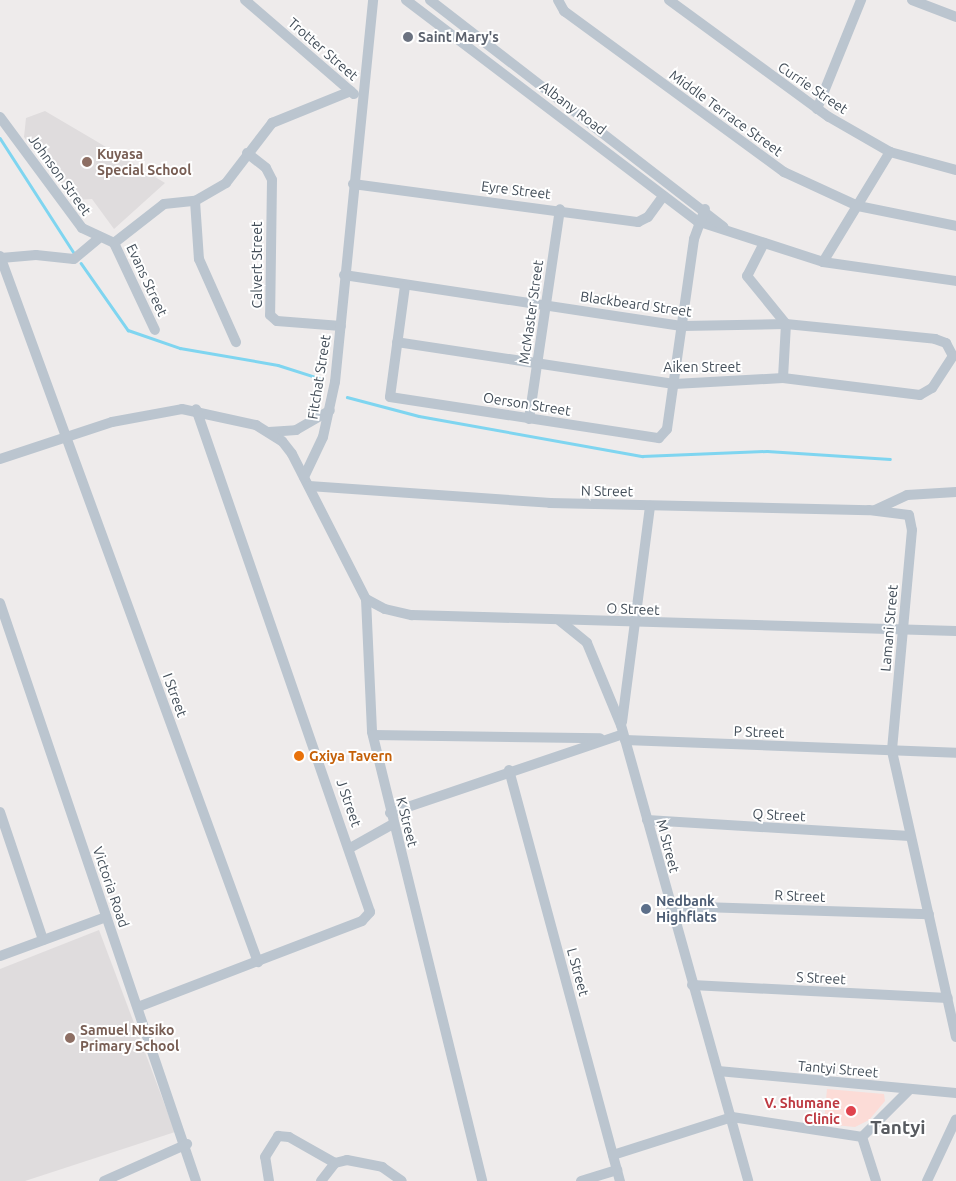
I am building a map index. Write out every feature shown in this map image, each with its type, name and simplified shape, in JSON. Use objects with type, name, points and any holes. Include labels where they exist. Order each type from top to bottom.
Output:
[{"type":"street","name":"Trotter Street","points":[[245,0],[351,91],[360,102]]},
{"type":"street","name":"Fitchat Street","points":[[307,481],[330,410],[341,326],[360,102],[373,0]]},
{"type":"street","name":"Albany Road","points":[[406,0],[697,221],[727,229],[823,262],[956,281]]},
{"type":"street","name":"Albany Road","points":[[431,0],[492,50],[705,209],[727,229]]},
{"type":"street","name":"Middle Terrace Street","points":[[558,0],[564,11],[755,154],[858,206],[956,226]]},
{"type":"street","name":"Currie Street","points":[[669,0],[817,109],[890,152],[956,170]]},
{"type":"street","points":[[817,109],[861,0]]},
{"type":"street","points":[[912,0],[956,17]]},
{"type":"street","points":[[485,60],[492,50]]},
{"type":"street","points":[[114,243],[164,204],[195,200],[226,183],[247,153],[272,123],[351,91]]},
{"type":"street","name":"Johnson Street","points":[[0,117],[82,228],[98,239],[114,243]]},
{"type":"street","points":[[616,158],[624,148]]},
{"type":"street","points":[[823,262],[890,152]]},
{"type":"street","name":"Calvert Street","points":[[247,153],[266,168],[272,180],[270,315],[277,321],[341,326]]},
{"type":"street","name":"Eyre Street","points":[[354,184],[560,210],[638,222],[663,196]]},
{"type":"street","points":[[195,200],[199,259],[236,342]]},
{"type":"street","points":[[674,384],[697,221],[705,209]]},
{"type":"street","name":"McMaster Street","points":[[529,419],[544,305],[560,210]]},
{"type":"street","points":[[0,257],[36,255],[74,259],[98,239]]},
{"type":"street","name":"Evans Street","points":[[114,243],[155,330]]},
{"type":"street","points":[[764,243],[747,276],[786,324],[783,378]]},
{"type":"street","name":"I Street","points":[[0,257],[258,962]]},
{"type":"street","name":"Blackbeard Street","points":[[344,275],[405,286],[683,326],[786,324],[935,339],[952,350]]},
{"type":"street","points":[[397,342],[405,286]]},
{"type":"street","name":"Aiken Street","points":[[397,342],[674,384],[783,378],[920,395],[948,367],[952,350]]},
{"type":"street","name":"Oerson Street","points":[[397,342],[390,397],[529,419],[659,438],[667,429],[674,384]]},
{"type":"street","points":[[0,459],[148,413],[196,409],[269,432],[282,441],[307,481]]},
{"type":"street","name":"J Street","points":[[138,1007],[258,962],[367,918],[370,903],[196,409]]},
{"type":"street","points":[[269,432],[296,430],[330,410]]},
{"type":"street","name":"N Street","points":[[307,481],[650,506],[904,512]]},
{"type":"street","name":"K Street","points":[[307,481],[366,599],[373,735],[390,813],[482,1181]]},
{"type":"street","points":[[874,510],[907,495],[956,492]]},
{"type":"street","points":[[623,733],[650,506]]},
{"type":"street","name":"Lamani Street","points":[[904,512],[912,520],[912,530],[892,751],[956,1037]]},
{"type":"street","name":"O Street","points":[[366,599],[385,610],[412,615],[635,624],[956,631]]},
{"type":"street","name":"Victoria Road","points":[[0,602],[106,916],[186,1144],[196,1181]]},
{"type":"street","name":"M Street","points":[[559,620],[587,643],[623,733],[692,984],[732,1117],[748,1181]]},
{"type":"street","name":"P Street","points":[[390,813],[509,770],[623,733],[892,751],[956,753]]},
{"type":"street","name":"P Street","points":[[373,735],[609,739]]},
{"type":"street","name":"L Street","points":[[509,770],[620,1181]]},
{"type":"street","points":[[0,812],[43,940]]},
{"type":"street","name":"Q Street","points":[[647,820],[910,836]]},
{"type":"street","points":[[350,848],[393,824]]},
{"type":"street","name":"R Street","points":[[670,906],[928,914]]},
{"type":"street","points":[[0,956],[106,916]]},
{"type":"street","name":"S Street","points":[[692,984],[948,998]]},
{"type":"street","name":"Tantyi Street","points":[[718,1071],[956,1093]]},
{"type":"street","points":[[862,1137],[910,1089]]},
{"type":"street","points":[[613,1155],[732,1117],[862,1137]]},
{"type":"street","points":[[927,1181],[956,1119]]},
{"type":"street","points":[[269,1181],[265,1157],[278,1136],[289,1137],[335,1163],[363,1161],[402,1181]]},
{"type":"street","points":[[862,1137],[876,1181]]},
{"type":"street","points":[[104,1181],[186,1144]]},
{"type":"street","points":[[321,1181],[335,1163]]},
{"type":"street","points":[[581,1181],[617,1170]]},
{"type":"shaded area","name":"Kuyasa Special School","points":[[45,111],[165,183],[114,229],[92,199],[75,200],[24,137],[26,118]]},
{"type":"shaded area","name":"Samuel Ntsiko Primary School","points":[[99,930],[175,1132],[25,1181],[0,1181],[0,969]]},
{"type":"shaded area","name":"V. Shumane Clinic","points":[[827,1089],[884,1094],[885,1101],[869,1120],[855,1127],[824,1124]]},
{"type":"waterway","points":[[0,138],[74,253]]},
{"type":"waterway","points":[[81,263],[128,330],[180,348],[278,365],[322,379]]},
{"type":"waterway","points":[[347,397],[419,416],[642,456],[767,451],[890,459]]},
{"type":"place","name":"Saint Mary's","points":[[408,37]]},
{"type":"place","name":"Kuyasa Special School","points":[[87,162]]},
{"type":"place","name":"Gxiya Tavern","points":[[299,756]]},
{"type":"place","name":"Nedbank Highflats","points":[[646,909]]},
{"type":"place","name":"Samuel Ntsiko Primary School","points":[[70,1038]]},
{"type":"place","name":"V. Shumane Clinic","points":[[851,1111]]},
{"type":"district","name":"Tantyi","points":[[898,1128]]}]
